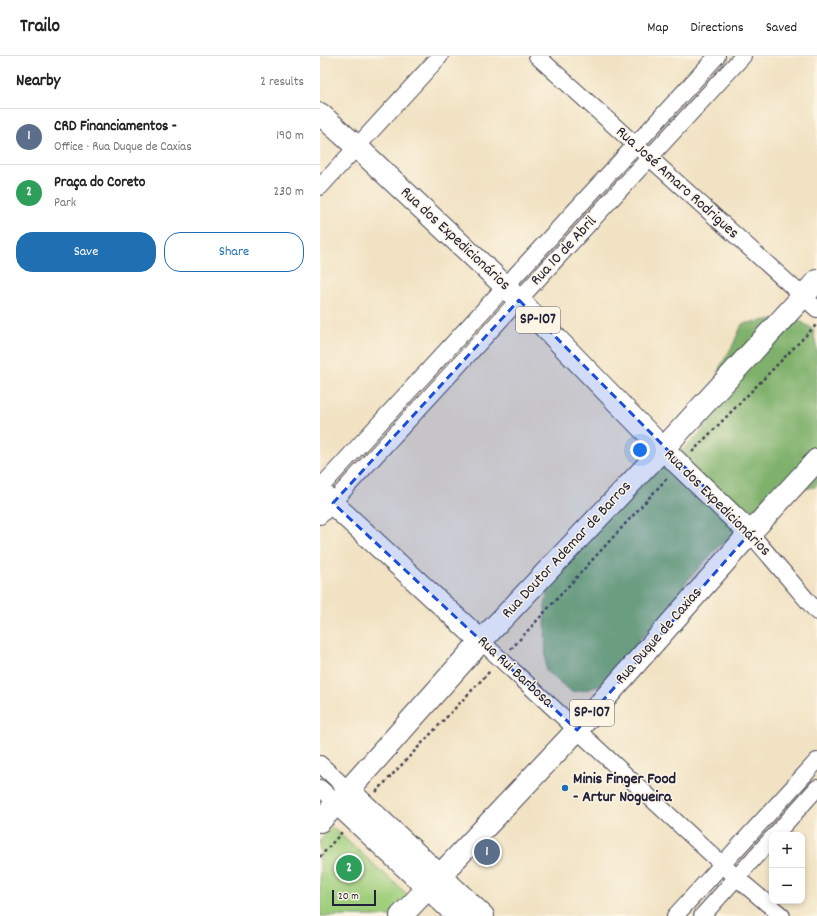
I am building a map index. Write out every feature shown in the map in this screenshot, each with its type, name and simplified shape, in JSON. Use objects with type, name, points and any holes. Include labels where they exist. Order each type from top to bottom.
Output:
[{"type":"main road","name":"Rua dos Expedicionários","points":[[320,114],[512,293],[663,449],[750,532]]},
{"type":"main road","name":"Rua Doutor Ademar de Barros","points":[[320,821],[481,641],[663,449],[812,296]]},
{"type":"main road","name":"Rua Duque de Caxias","points":[[401,916],[577,730],[750,532],[817,460]]},
{"type":"main road","name":"Rua Rui Barbosa","points":[[323,500],[481,641]]},
{"type":"main road","points":[[342,796],[434,882],[483,916]]},
{"type":"main road","points":[[434,882],[458,916]]},
{"type":"street","points":[[320,187],[440,56]]},
{"type":"street","name":"Rua José Amaro Rodrigues","points":[[537,56],[649,158],[812,296]]},
{"type":"street","name":"Rua 10 de Abril","points":[[323,500],[512,293],[636,145],[717,56]]},
{"type":"street","name":"Rua 10 de Abril","points":[[512,293],[649,158],[743,56]]},
{"type":"street","name":"Rua dos Expedicionários","points":[[750,532],[817,612]]},
{"type":"street","name":"Rua Rui Barbosa","points":[[481,641],[737,878],[782,916]]},
{"type":"street","points":[[675,916],[817,761]]},
{"type":"street","points":[[320,764],[342,796]]},
{"type":"street","points":[[320,788],[342,796]]},
{"type":"street","points":[[778,832],[817,788]]},
{"type":"street","points":[[702,916],[769,841]]},
{"type":"path","points":[[320,857],[358,811],[501,659],[679,464],[817,324]]},
{"type":"highlighted area","points":[[519,300],[750,533],[577,730],[333,503]]},
{"type":"green space","points":[[792,316],[813,329],[817,351],[817,485],[815,487],[771,495],[761,517],[718,547],[685,583],[677,608],[655,625],[637,642],[628,664],[610,682],[586,690],[572,692],[546,671],[545,606],[550,580],[604,519],[701,433],[711,411],[720,367],[733,345],[742,324]]},
{"type":"green space","points":[[332,827],[409,896],[390,916],[320,916],[320,841]]},
{"type":"place","name":"Minis Finger Food - Artur Nogueira","points":[[565,788]]},
{"type":"place","name":"CRD Financiamentos -","points":[[487,852]]},
{"type":"place","name":"Praça do Coreto","points":[[349,868]]}]
